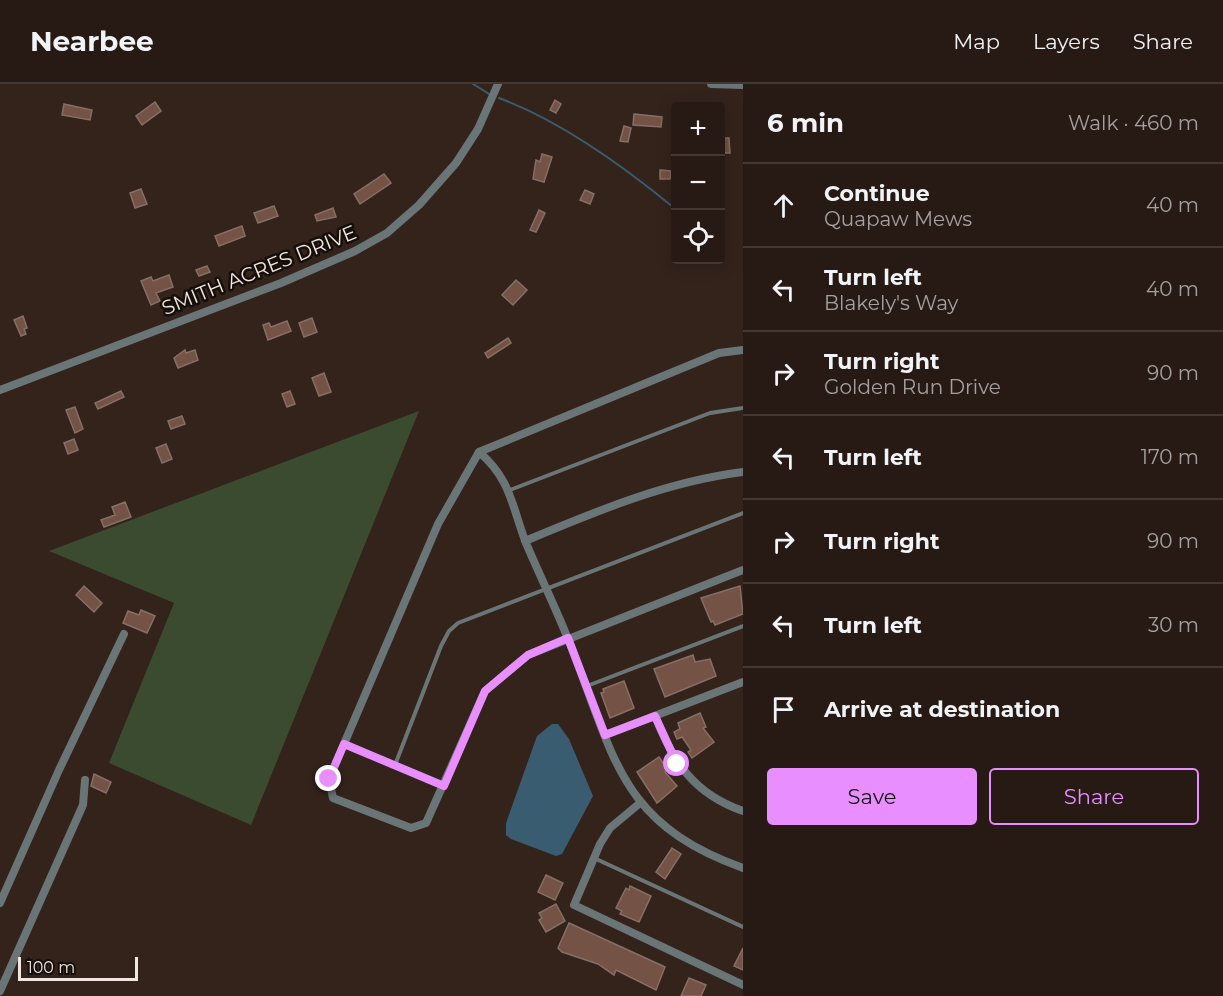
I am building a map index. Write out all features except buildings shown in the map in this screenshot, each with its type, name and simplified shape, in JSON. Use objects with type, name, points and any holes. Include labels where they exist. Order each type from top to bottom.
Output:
[{"type":"street","name":"SMITH ACRES DRIVE","points":[[0,390],[281,283],[355,251],[387,233],[419,205],[456,163],[478,129],[498,84]]},
{"type":"street","points":[[711,84],[743,85]]},
{"type":"street","points":[[743,350],[719,353],[479,452],[438,524],[329,779],[333,798],[411,828],[426,823],[485,691],[528,655],[743,570]]},
{"type":"street","points":[[479,452],[490,461],[510,490],[525,541],[568,638],[605,735],[620,771],[640,803],[664,828],[691,846],[743,868]]},
{"type":"street","points":[[525,541],[600,510],[683,482],[743,472]]},
{"type":"street","points":[[0,903],[59,770],[124,634]]},
{"type":"street","points":[[605,735],[743,682]]},
{"type":"street","points":[[655,716],[677,764],[695,784],[714,798],[743,811]]},
{"type":"street","points":[[0,991],[83,806],[85,780]]},
{"type":"street","points":[[640,803],[610,828],[574,905],[743,985]]},
{"type":"lane","points":[[510,490],[710,413],[743,408]]},
{"type":"lane","points":[[395,765],[449,631],[458,623],[743,513]]},
{"type":"lane","points":[[586,686],[743,626]]},
{"type":"lane","points":[[344,744],[444,786]]},
{"type":"lane","points":[[594,858],[743,927]]},
{"type":"green space","points":[[419,411],[251,825],[109,763],[174,603],[49,551]]},
{"type":"water","points":[[552,724],[558,724],[569,739],[593,796],[562,854],[556,856],[506,835],[506,823],[537,736]]},
{"type":"waterway","points":[[473,84],[489,94]]},
{"type":"waterway","points":[[499,98],[568,132],[633,176],[671,205]]},
{"type":"route","points":[[329,779],[344,744],[444,786],[485,691],[528,655],[568,638],[605,735],[655,716],[666,745],[677,764]]}]
